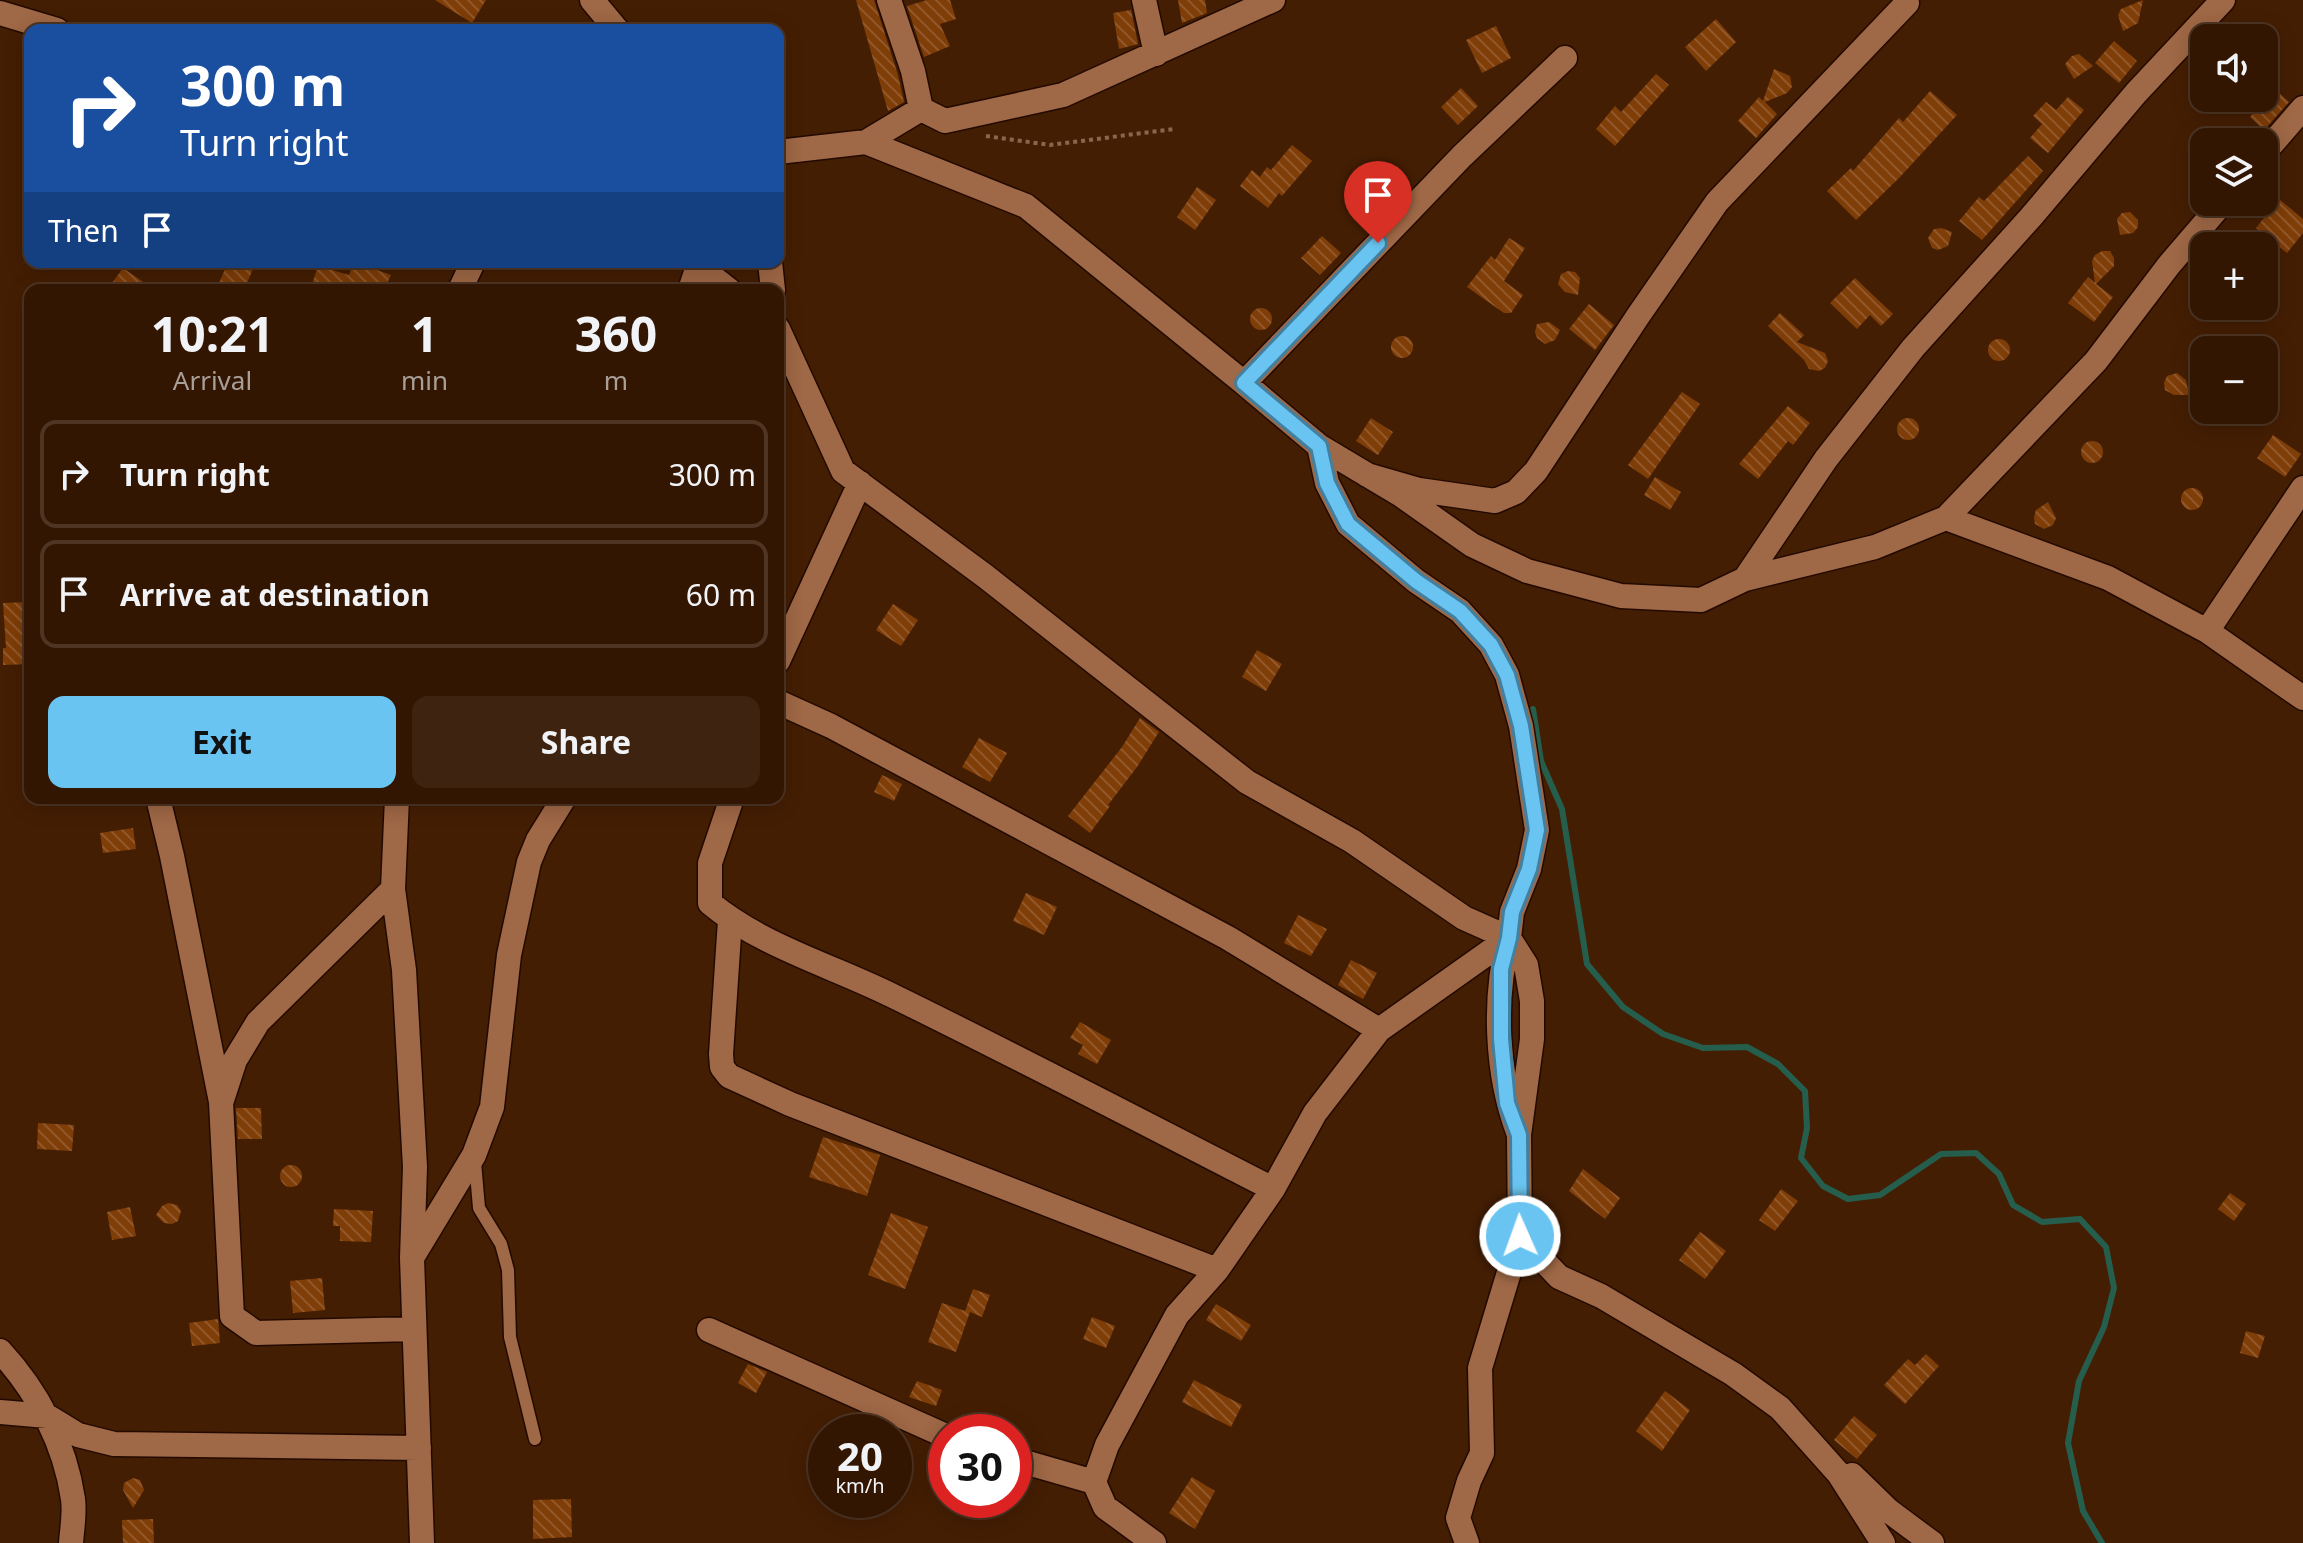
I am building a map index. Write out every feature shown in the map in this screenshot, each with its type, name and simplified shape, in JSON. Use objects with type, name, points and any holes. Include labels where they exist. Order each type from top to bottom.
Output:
[{"type":"street","points":[[592,0],[612,24]]},
{"type":"street","points":[[889,0],[913,71],[921,109]]},
{"type":"street","points":[[1144,0],[1156,54]]},
{"type":"street","points":[[921,109],[945,121],[1063,95],[1273,0]]},
{"type":"street","points":[[1745,579],[1826,459],[1913,348],[2031,217],[2136,93],[2223,0]]},
{"type":"street","points":[[1367,475],[1459,498],[1495,501],[1516,492],[1536,471],[1717,202],[1907,3]]},
{"type":"street","points":[[0,13],[37,24]]},
{"type":"street","points":[[1244,383],[1462,156],[1565,58]]},
{"type":"street","points":[[2278,137],[2303,108]]},
{"type":"street","points":[[784,151],[866,142],[921,109]]},
{"type":"street","points":[[866,142],[1026,206],[1319,446],[1472,545],[1527,571],[1621,596],[1701,600],[1745,579],[1875,547],[1946,518],[2096,361],[2169,265],[2211,216]]},
{"type":"street","points":[[701,268],[721,284]]},
{"type":"street","points":[[784,342],[843,471],[997,585],[1247,782],[1352,841],[1464,918],[1509,938],[1526,965],[1532,1001],[1532,1039],[1519,1135],[1520,1236],[1480,1368],[1482,1453],[1469,1481],[1458,1518],[1467,1543]]},
{"type":"street","points":[[1154,1543],[1105,1507],[1094,1482],[1107,1445],[1177,1315],[1217,1270],[1273,1189],[1315,1113],[1379,1030],[1509,938],[1512,912],[1529,869],[1537,830],[1521,726],[1507,675],[1491,645],[1460,611],[1416,581],[1348,524],[1327,483],[1319,446]]},
{"type":"street","points":[[784,648],[860,483]]},
{"type":"street","points":[[2207,631],[2303,488]]},
{"type":"street","points":[[1946,518],[2108,578],[2207,631],[2302,697]]},
{"type":"street","points":[[784,705],[831,726],[1228,938],[1379,1030]]},
{"type":"street","points":[[159,804],[221,1102],[232,1316],[256,1333],[414,1329]]},
{"type":"street","points":[[397,804],[393,889],[404,970],[415,1167],[412,1258],[422,1543]]},
{"type":"street","points":[[412,1258],[474,1155],[492,1107],[509,955],[529,862],[538,840],[560,804]]},
{"type":"street","points":[[730,804],[710,863],[710,903],[730,920],[754,934],[893,996],[1273,1189]]},
{"type":"street","points":[[221,1102],[235,1060],[258,1022],[393,889]]},
{"type":"street","points":[[730,920],[721,1054],[722,1067],[729,1076],[790,1104],[1217,1270]]},
{"type":"street","points":[[1520,1236],[1559,1277],[1601,1296],[1733,1374],[1780,1408],[1835,1469],[1883,1543]]},
{"type":"street","points":[[709,1330],[928,1428]]},
{"type":"street","points":[[0,1351],[47,1416],[58,1439],[74,1502],[71,1543]]},
{"type":"street","points":[[0,1412],[47,1416],[78,1435],[114,1444],[419,1448]]},
{"type":"street","points":[[1032,1464],[1094,1482]]},
{"type":"street","points":[[1835,1469],[1851,1474],[1889,1511],[1932,1543]]},
{"type":"lane","points":[[474,1155],[479,1208],[501,1244],[508,1270],[510,1337],[535,1439]]},
{"type":"path","points":[[983,135],[1050,145],[1174,129]]},
{"type":"building","points":[[435,0],[486,0],[472,23]]},
{"type":"building","points":[[856,0],[874,0],[898,75],[904,102],[888,111]]},
{"type":"building","points":[[927,0],[950,0],[956,19],[940,24],[950,46],[924,57],[907,6]]},
{"type":"building","points":[[1178,0],[1205,0],[1207,13],[1182,23]]},
{"type":"building","points":[[2143,0],[2138,23],[2123,31],[2118,15],[2121,9]]},
{"type":"building","points":[[1131,10],[1138,44],[1119,49],[1113,13]]},
{"type":"building","points":[[1716,19],[1736,42],[1706,71],[1685,47]]},
{"type":"building","points":[[1496,26],[1511,58],[1482,73],[1466,40]]},
{"type":"building","points":[[2114,41],[2137,61],[2119,83],[2095,63]]},
{"type":"building","points":[[2079,54],[2093,66],[2074,79],[2065,64],[2072,56]]},
{"type":"building","points":[[1774,69],[1790,76],[1792,87],[1787,93],[1765,102],[1777,114],[1756,138],[1738,121],[1759,97],[1763,101]]},
{"type":"building","points":[[1656,74],[1669,85],[1615,146],[1596,129],[1615,106],[1621,112]]},
{"type":"building","points":[[1461,88],[1478,106],[1458,125],[1441,107]]},
{"type":"building","points":[[1930,91],[1957,115],[1856,220],[1827,191],[1851,168],[1853,171],[1899,118],[1903,122]]},
{"type":"building","points":[[2278,92],[2289,102],[2266,128],[2250,117],[2254,112],[2278,112]]},
{"type":"building","points":[[2068,97],[2084,110],[2048,153],[2030,138],[2042,124],[2033,116],[2046,102],[2056,110]]},
{"type":"building","points":[[1292,145],[1312,161],[1268,208],[1240,186],[1252,170],[1260,177],[1267,167],[1271,170]]},
{"type":"building","points":[[2028,156],[2043,171],[1982,240],[1959,221],[1979,197],[1984,201]]},
{"type":"building","points":[[1380,171],[1407,191],[1386,213],[1362,195]]},
{"type":"building","points":[[1197,187],[1216,200],[1195,230],[1177,217]]},
{"type":"building","points":[[2278,200],[2303,219],[2303,233],[2287,253],[2278,246],[2278,232],[2261,232],[2256,228],[2266,216],[2278,216]]},
{"type":"building","points":[[2130,212],[2138,220],[2138,227],[2133,233],[2120,235],[2117,219],[2122,213]]},
{"type":"building","points":[[1934,229],[1952,232],[1948,246],[1938,250],[1932,248],[1928,238]]},
{"type":"building","points":[[1322,236],[1341,253],[1320,275],[1301,258]]},
{"type":"building","points":[[1509,238],[1525,248],[1504,281],[1523,295],[1511,313],[1504,313],[1467,287],[1491,256],[1495,260]]},
{"type":"building","points":[[2102,251],[2110,251],[2114,266],[2096,284],[2113,297],[2094,322],[2068,303],[2088,277],[2095,283],[2092,261]]},
{"type":"building","points":[[123,268],[146,284],[113,284]]},
{"type":"building","points":[[225,268],[253,268],[247,284],[219,284]]},
{"type":"building","points":[[317,268],[349,275],[352,268],[371,268],[391,275],[387,284],[312,284]]},
{"type":"building","points":[[1575,272],[1580,278],[1578,295],[1565,292],[1558,284],[1561,274]]},
{"type":"building","points":[[1855,278],[1893,314],[1881,326],[1870,315],[1857,329],[1830,303]]},
{"type":"building","points":[[1589,304],[1614,325],[1595,350],[1569,329]]},
{"type":"building","points":[[1261,308],[1269,311],[1272,319],[1269,327],[1261,330],[1253,327],[1250,319],[1253,311]]},
{"type":"building","points":[[1780,313],[1804,335],[1797,342],[1825,353],[1828,361],[1825,368],[1819,371],[1809,369],[1804,360],[1768,326]]},
{"type":"building","points":[[1549,322],[1560,330],[1555,340],[1545,344],[1535,332],[1537,324]]},
{"type":"building","points":[[1402,336],[1410,339],[1413,347],[1410,355],[1402,358],[1394,355],[1391,347],[1394,339]]},
{"type":"building","points":[[1999,339],[2007,342],[2010,350],[2007,358],[1999,361],[1991,358],[1988,350],[1991,342]]},
{"type":"building","points":[[2177,373],[2186,380],[2189,395],[2174,395],[2165,390],[2167,376]]},
{"type":"building","points":[[1682,392],[1700,404],[1648,479],[1628,465]]},
{"type":"building","points":[[1788,406],[1810,423],[1793,445],[1788,441],[1758,479],[1739,464]]},
{"type":"building","points":[[1371,418],[1393,432],[1378,455],[1356,441]]},
{"type":"building","points":[[1908,418],[1916,421],[1919,429],[1916,437],[1908,440],[1900,437],[1897,429],[1900,421]]},
{"type":"building","points":[[2273,435],[2301,454],[2285,477],[2257,458]]},
{"type":"building","points":[[2092,441],[2100,444],[2103,452],[2100,460],[2092,463],[2084,460],[2081,452],[2084,444]]},
{"type":"building","points":[[1655,477],[1681,492],[1670,510],[1644,495]]},
{"type":"building","points":[[2192,488],[2200,491],[2203,499],[2200,507],[2192,510],[2184,507],[2181,499],[2184,491]]},
{"type":"building","points":[[2048,502],[2056,518],[2053,525],[2044,529],[2035,524],[2034,517],[2036,510]]},
{"type":"building","points":[[24,602],[24,664],[3,665],[3,648],[6,648],[3,603]]},
{"type":"building","points":[[893,604],[918,620],[901,646],[876,630]]},
{"type":"building","points":[[1257,650],[1282,664],[1266,691],[1242,677]]},
{"type":"building","points":[[1140,718],[1159,732],[1090,833],[1068,816],[1122,747]]},
{"type":"building","points":[[979,738],[1007,753],[990,782],[962,767]]},
{"type":"building","points":[[882,775],[902,784],[894,801],[874,792]]},
{"type":"building","points":[[133,828],[136,849],[103,853],[100,833]]},
{"type":"building","points":[[1026,893],[1057,907],[1044,935],[1013,921]]},
{"type":"building","points":[[1298,915],[1327,929],[1311,956],[1284,943]]},
{"type":"building","points":[[1351,960],[1377,973],[1363,999],[1338,985]]},
{"type":"building","points":[[1080,1022],[1111,1040],[1097,1064],[1078,1054],[1083,1045],[1070,1038]]},
{"type":"building","points":[[236,1108],[261,1108],[262,1139],[238,1139]]},
{"type":"building","points":[[38,1123],[74,1125],[72,1151],[37,1149]]},
{"type":"building","points":[[823,1137],[880,1155],[867,1196],[809,1177]]},
{"type":"building","points":[[291,1165],[302,1176],[291,1187],[280,1176]]},
{"type":"building","points":[[1583,1169],[1620,1198],[1605,1219],[1569,1191]]},
{"type":"building","points":[[1781,1189],[1798,1201],[1775,1231],[1759,1220]]},
{"type":"building","points":[[2230,1193],[2246,1204],[2234,1221],[2218,1209]]},
{"type":"building","points":[[168,1203],[177,1205],[181,1211],[178,1221],[172,1224],[164,1223],[156,1215]]},
{"type":"building","points":[[130,1207],[136,1236],[112,1240],[107,1212]]},
{"type":"building","points":[[334,1209],[373,1211],[371,1242],[340,1241],[340,1226],[333,1226]]},
{"type":"building","points":[[891,1213],[928,1227],[905,1289],[868,1275]]},
{"type":"building","points":[[1700,1232],[1726,1251],[1705,1279],[1679,1260]]},
{"type":"building","points":[[322,1278],[325,1310],[293,1313],[290,1281]]},
{"type":"building","points":[[973,1289],[990,1295],[982,1317],[970,1312],[956,1352],[928,1342],[942,1303],[965,1311]]},
{"type":"building","points":[[1216,1304],[1251,1325],[1241,1341],[1206,1320]]},
{"type":"building","points":[[1092,1317],[1115,1326],[1106,1348],[1083,1339]]},
{"type":"building","points":[[218,1319],[220,1343],[192,1346],[189,1323]]},
{"type":"building","points":[[2246,1331],[2265,1336],[2258,1358],[2240,1353]]},
{"type":"building","points":[[1926,1354],[1939,1366],[1905,1404],[1884,1385],[1908,1359],[1915,1365]]},
{"type":"building","points":[[748,1364],[767,1372],[756,1393],[738,1383]]},
{"type":"building","points":[[1194,1380],[1242,1405],[1231,1427],[1182,1402]]},
{"type":"building","points":[[917,1381],[942,1390],[936,1406],[909,1397]]},
{"type":"building","points":[[1665,1391],[1690,1410],[1662,1451],[1636,1431]]},
{"type":"building","points":[[1854,1416],[1877,1435],[1857,1459],[1834,1440]]},
{"type":"building","points":[[1192,1477],[1215,1491],[1195,1529],[1169,1513]]},
{"type":"building","points":[[133,1478],[140,1480],[144,1490],[133,1508],[123,1490],[124,1483]]},
{"type":"building","points":[[571,1499],[572,1537],[533,1539],[533,1500]]},
{"type":"building","points":[[153,1519],[154,1543],[123,1543],[122,1520]]},
{"type":"waterway","points":[[1533,709],[1541,761],[1562,809],[1587,964],[1623,1007],[1663,1034],[1703,1048],[1747,1047],[1778,1064],[1805,1091],[1807,1128],[1801,1158],[1823,1186],[1848,1199],[1880,1195],[1941,1154],[1976,1153],[1999,1174],[2013,1205],[2042,1222],[2080,1219],[2106,1247],[2114,1288],[2104,1327],[2079,1381],[2068,1443],[2083,1511],[2102,1543]]},
{"type":"route","points":[[1378,243],[1244,383],[1319,446],[1327,483],[1348,524],[1416,581],[1460,611],[1491,645],[1507,675],[1521,726],[1537,830],[1529,869],[1512,912],[1501,969],[1501,1039],[1507,1103],[1519,1135],[1517,1186],[1520,1236]]}]
